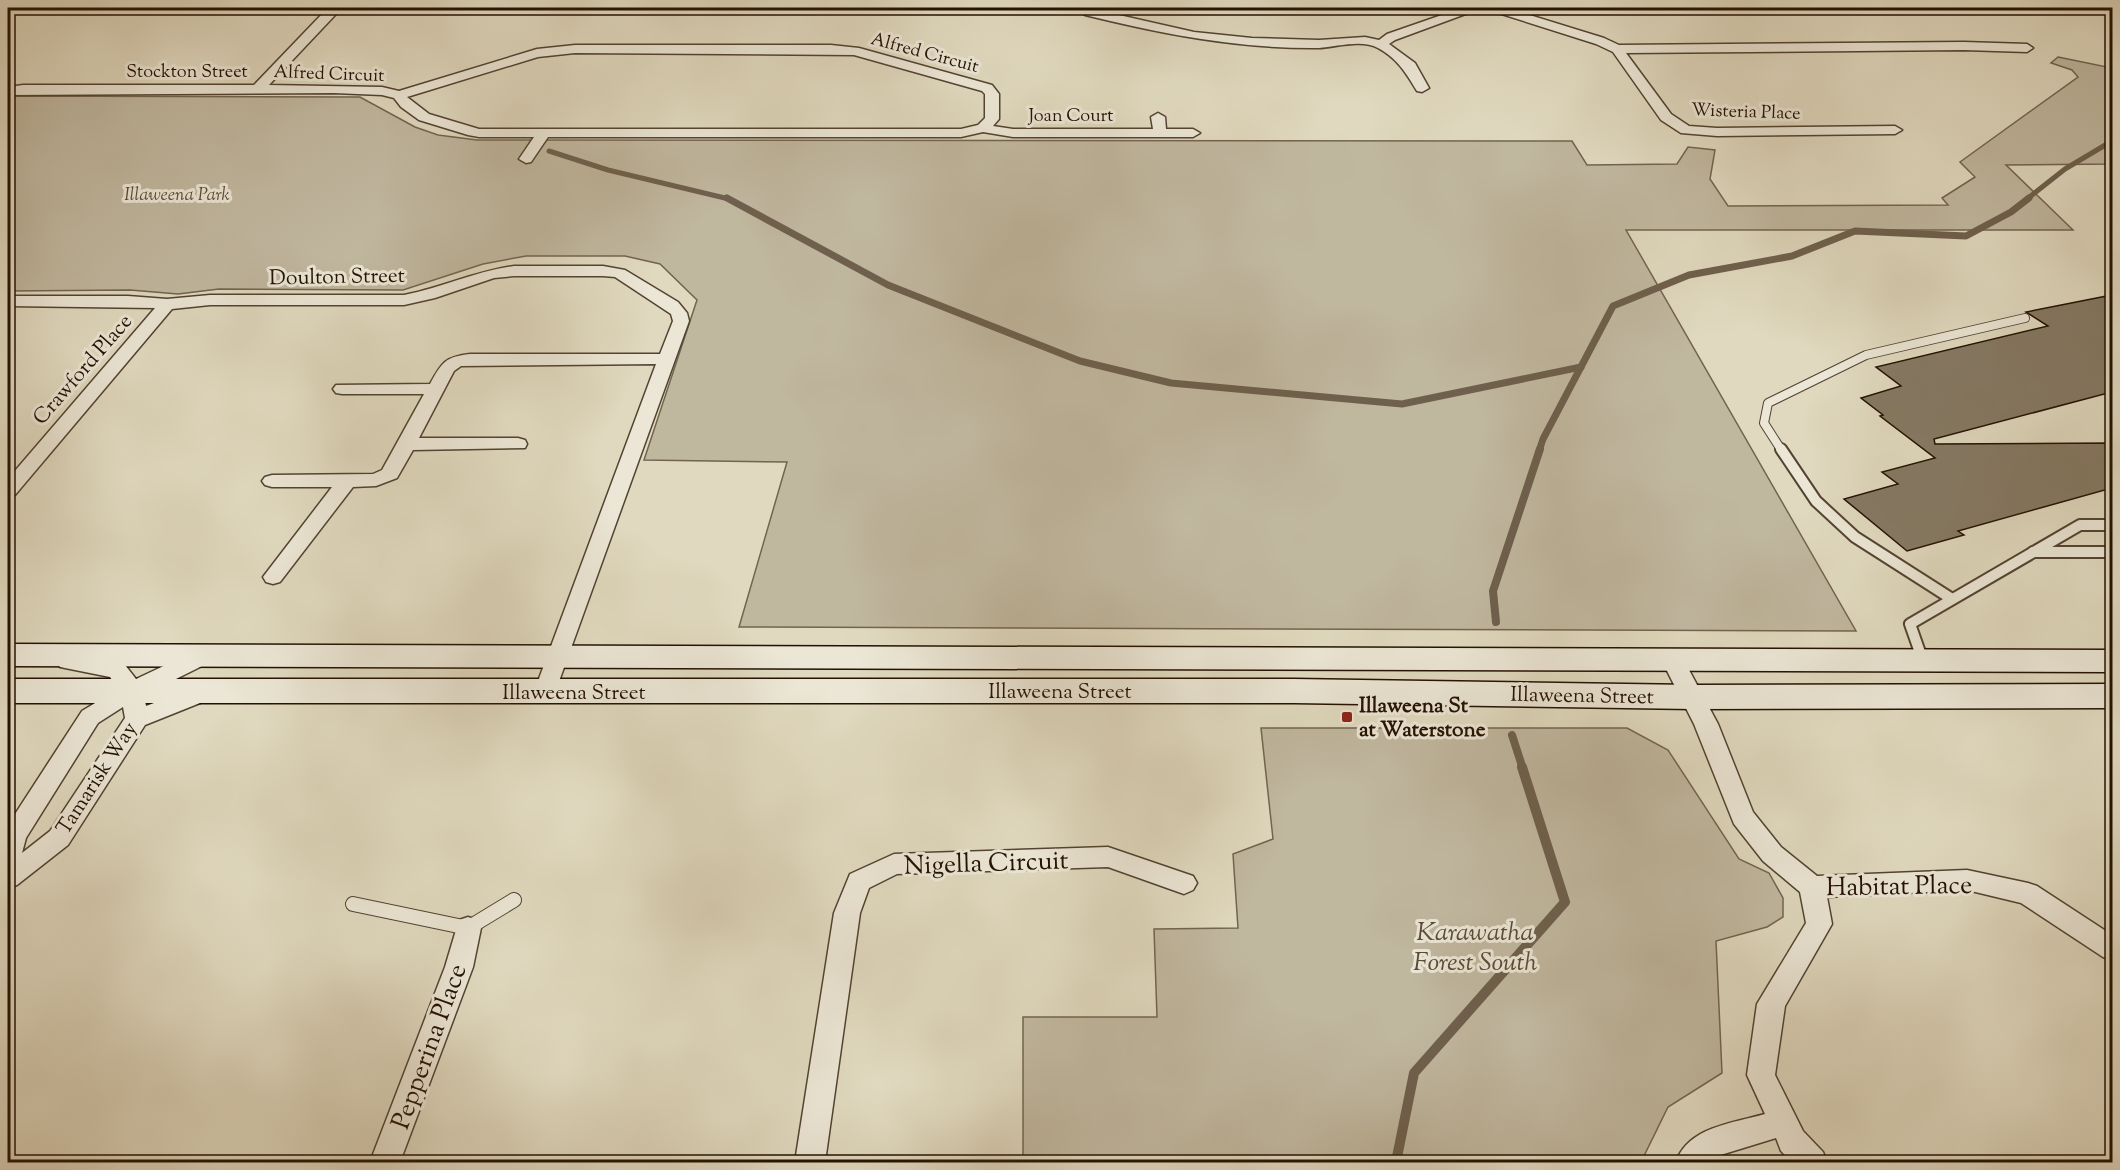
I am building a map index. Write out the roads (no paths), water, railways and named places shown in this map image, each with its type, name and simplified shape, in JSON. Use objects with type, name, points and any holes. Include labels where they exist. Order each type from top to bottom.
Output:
[{"type":"main road","name":"Illaweena Street","points":[[8,656],[561,655],[2112,661]]},
{"type":"main road","points":[[1923,661],[1973,696]]},
{"type":"main road","name":"Illaweena Street","points":[[8,692],[67,691],[134,705],[206,691],[1294,690],[1693,697],[2112,696]]},
{"type":"street","points":[[23,9],[333,10],[355,8]]},
{"type":"street","points":[[1078,8],[1194,36],[1252,42],[1319,44],[1355,41],[1381,44],[1410,66],[1422,88]]},
{"type":"street","points":[[1381,44],[1391,38],[1469,9],[1488,8]]},
{"type":"street","points":[[1496,8],[1600,41],[1617,49],[1929,46],[2027,48]]},
{"type":"street","name":"Stockton Street","points":[[8,91],[23,89],[258,89],[333,10]]},
{"type":"street","name":"Alfred Circuit","points":[[258,89],[381,91],[399,95],[537,52],[575,49],[831,49],[855,51],[987,88],[992,94],[992,119],[983,128],[961,133],[479,132],[445,126],[405,106],[399,95]]},
{"type":"street","name":"Wisteria Place","points":[[1617,49],[1666,117],[1686,130],[1717,132],[1895,130]]},
{"type":"street","points":[[1158,117],[1160,132]]},
{"type":"street","name":"Joan Court","points":[[983,128],[1013,133],[1193,133]]},
{"type":"street","points":[[526,159],[544,133]]},
{"type":"street","name":"Doulton Street","points":[[8,301],[129,300],[167,304],[210,300],[404,300],[429,295],[492,274],[514,271],[603,271],[619,273],[679,313],[681,321],[668,359],[561,655],[545,692]]},
{"type":"street","name":"Crawford Place","points":[[8,491],[167,304]]},
{"type":"street","points":[[272,481],[376,480],[390,474],[447,368],[456,361],[470,359],[668,359]]},
{"type":"street","points":[[342,389],[435,389]]},
{"type":"street","points":[[406,444],[518,444]]},
{"type":"street","points":[[273,577],[347,480]]},
{"type":"street","name":"Tamarisk Way","points":[[44,655],[117,671],[134,705]]},
{"type":"street","name":"Tamarisk Way","points":[[8,858],[14,837],[88,719],[134,705],[204,655]]},
{"type":"street","points":[[1673,661],[1712,736],[1743,817],[1772,854],[1812,887],[1819,924],[1771,1004],[1761,1075],[1792,1141],[1812,1162]]},
{"type":"street","points":[[67,691],[88,719]]},
{"type":"street","name":"Tamarisk Way","points":[[8,878],[59,837],[134,705]]},
{"type":"street","name":"Nigella Circuit","points":[[810,1162],[847,913],[859,881],[894,864],[1108,857],[1184,883]]},
{"type":"street","name":"Habitat Place","points":[[1812,887],[1966,880],[2028,894],[2112,949]]},
{"type":"street","name":"Pepperina Place","points":[[385,1162],[459,967],[468,928]]},
{"type":"street","points":[[1691,1162],[1705,1146],[1784,1122]]},
{"type":"lane","points":[[1953,599],[1855,537],[1816,501],[1764,423],[1768,403],[1866,355],[2025,318]]},
{"type":"lane","points":[[1923,661],[1910,624],[2080,525],[2112,525]]},
{"type":"lane","points":[[2033,552],[2112,552]]},
{"type":"lane","points":[[353,904],[468,928],[514,900]]},
{"type":"waterway","points":[[2027,199],[2065,169],[2112,141]]},
{"type":"waterway","points":[[549,151],[608,170],[729,199]]},
{"type":"waterway","points":[[1581,367],[1613,306],[1689,275],[1792,256],[1855,231],[1966,236],[2011,212],[2029,198]]},
{"type":"waterway","points":[[729,199],[888,285],[1080,361],[1171,383],[1402,404],[1581,367]]},
{"type":"waterway","points":[[1539,451],[1581,367]]},
{"type":"waterway","points":[[1496,622],[1493,591],[1540,449]]},
{"type":"waterway","points":[[1512,735],[1523,769]]},
{"type":"waterway","points":[[1396,1162],[1414,1073],[1565,902],[1522,767]]},
{"type":"place","name":"Illaweena St at Waterstone","points":[[1347,717]]},
{"type":"park label","name":"Illaweena Park","points":[[177,194]]},
{"type":"park label","name":"Karawatha Forest South","points":[[1475,946]]}]
